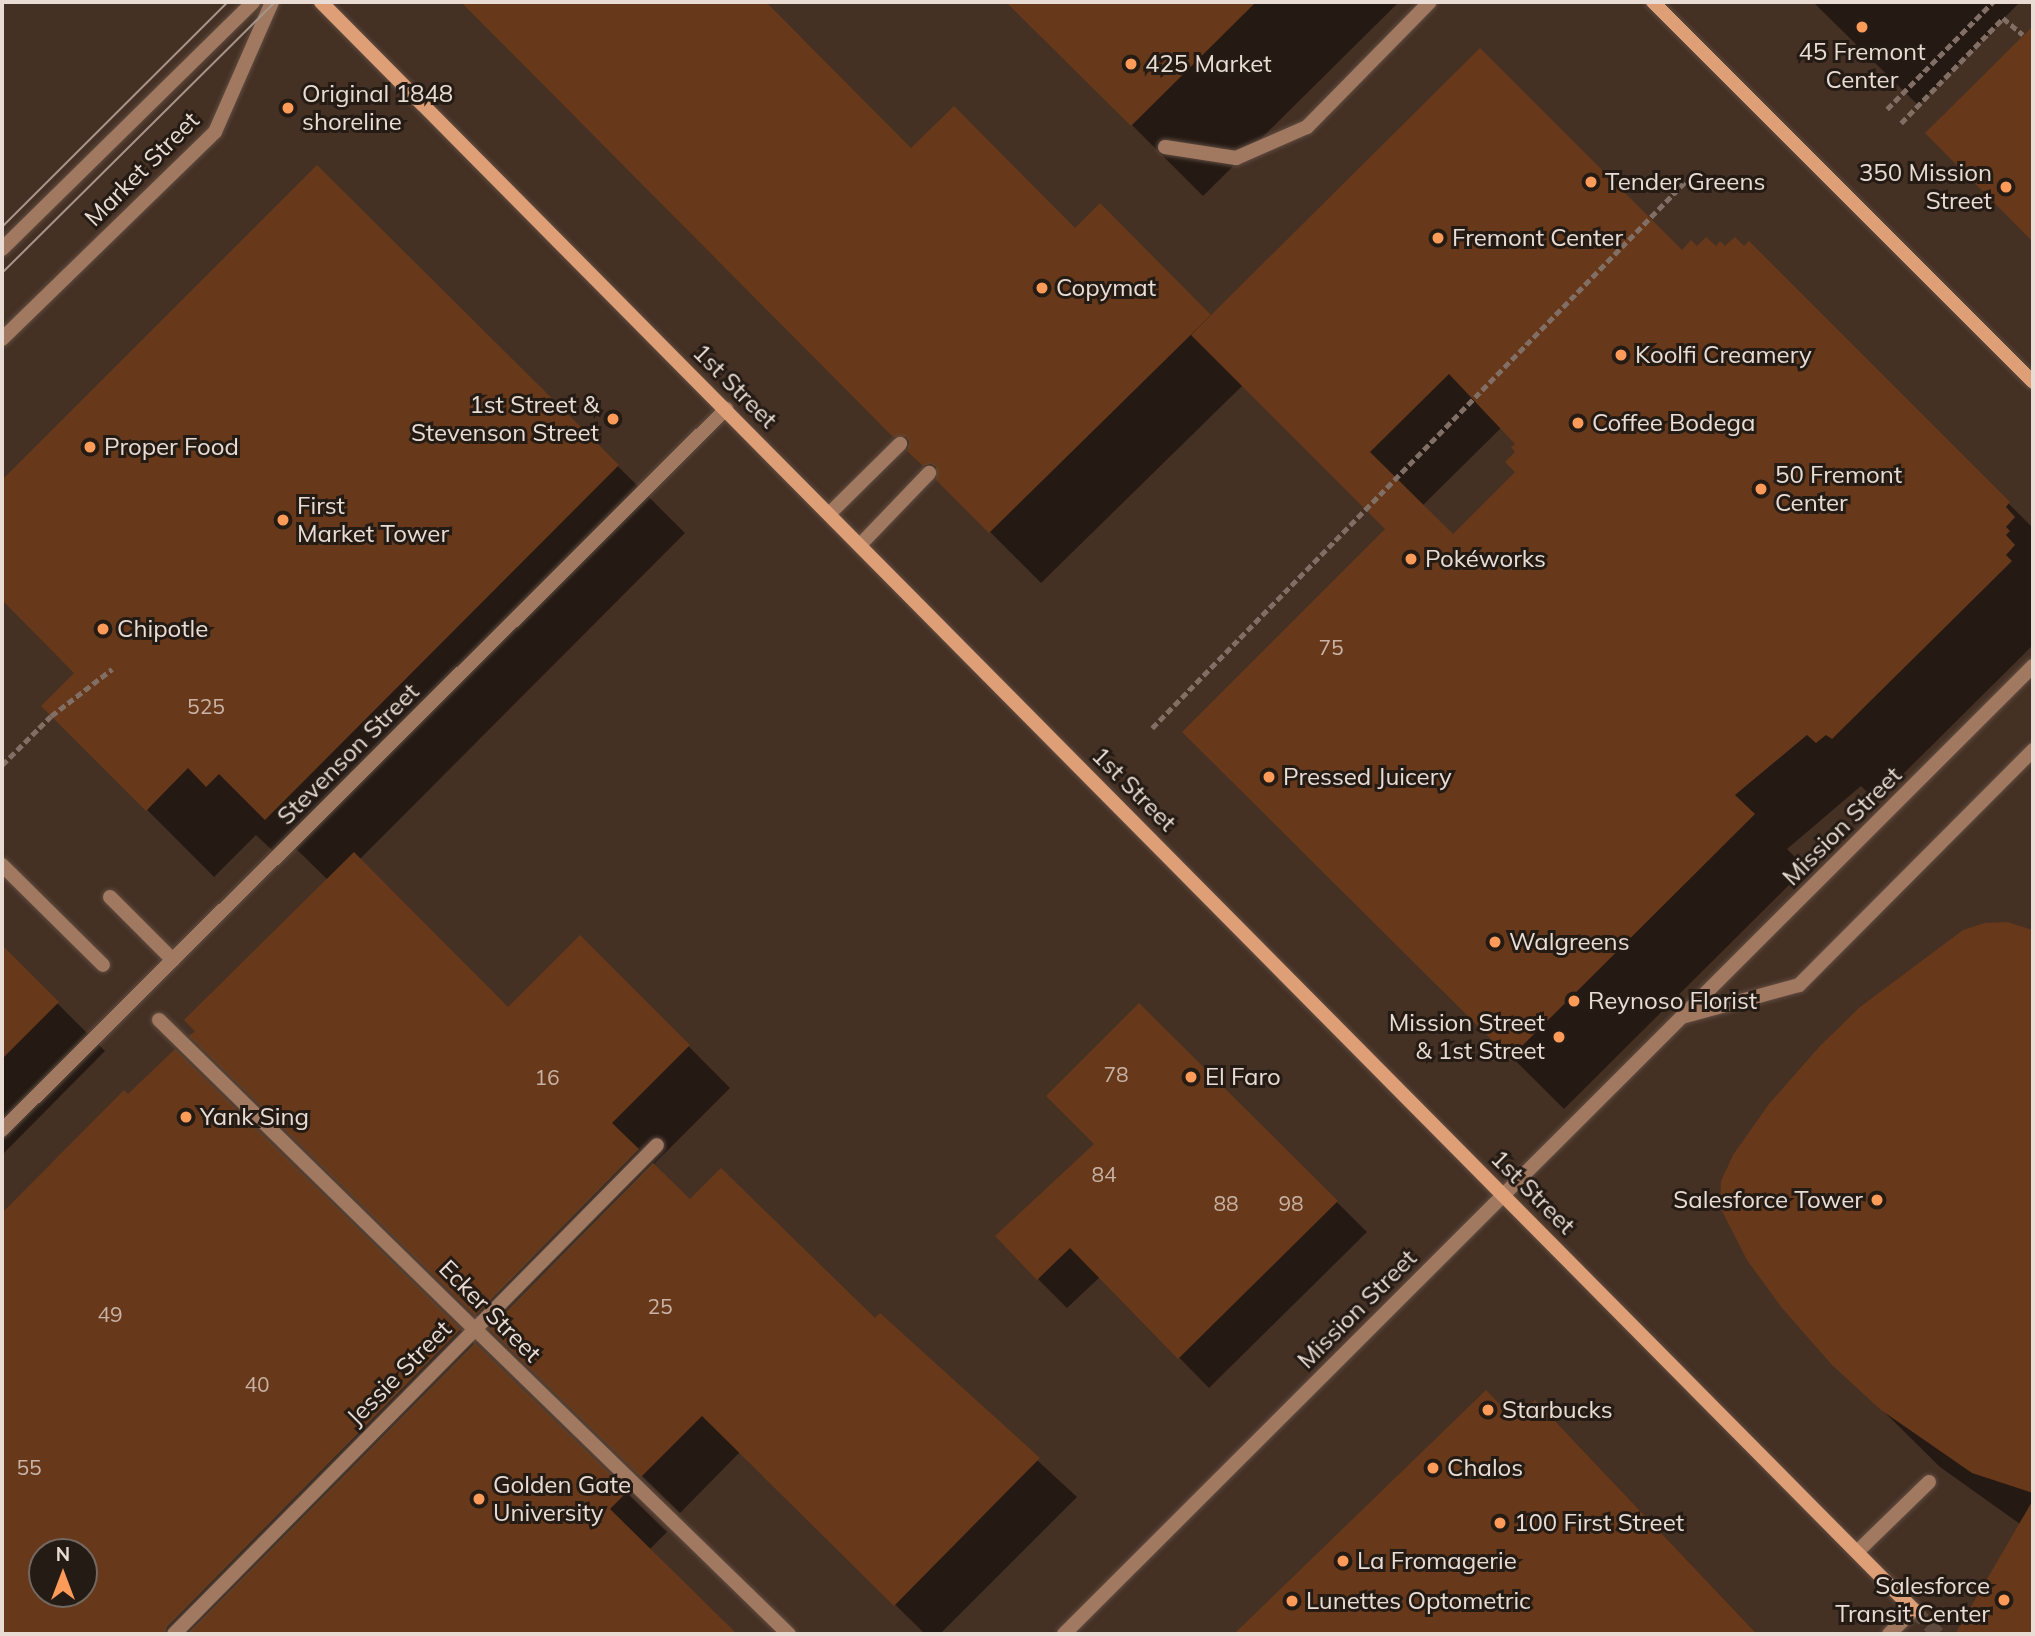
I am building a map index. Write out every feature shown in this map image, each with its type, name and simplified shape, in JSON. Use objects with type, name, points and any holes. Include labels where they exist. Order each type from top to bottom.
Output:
[{"type":"main road","name":"1st Street","points":[[321,2],[1914,1610]]},
{"type":"main road","points":[[1653,2],[2033,382]]},
{"type":"street","name":"Market Street","points":[[2,249],[253,2]]},
{"type":"street","name":"Market Street","points":[[2,339],[215,132],[272,2]]},
{"type":"street","points":[[1166,147],[1236,158],[1307,127],[1430,2]]},
{"type":"street","name":"Stevenson Street","points":[[2,1130],[726,409]]},
{"type":"street","points":[[829,514],[900,443]]},
{"type":"street","points":[[860,545],[929,472]]},
{"type":"street","name":"Mission Street","points":[[1064,1634],[2033,666]]},
{"type":"street","name":"Mission Street","points":[[1682,1017],[1799,985],[2033,750]]},
{"type":"street","points":[[2,865],[103,965]]},
{"type":"street","points":[[110,897],[173,960]]},
{"type":"street","name":"Ecker Street","points":[[159,1020],[789,1634]]},
{"type":"street","name":"Jessie Street","points":[[174,1634],[657,1144]]},
{"type":"street","points":[[1858,1551],[1929,1482]]},
{"type":"street","points":[[1889,1634],[1914,1610]]},
{"type":"path","points":[[1887,109],[1993,2]]},
{"type":"path","points":[[1901,123],[2003,18],[2023,35]]},
{"type":"path","points":[[1152,728],[1687,180]]},
{"type":"path","points":[[2,765],[51,716],[112,669]]},
{"type":"building","points":[[461,2],[766,2],[911,148],[954,106],[1075,228],[1100,203],[1211,315],[989,533],[936,480],[936,467],[931,464],[923,466],[907,451],[909,442],[906,437],[893,437]]},
{"type":"building","name":"425 Market","points":[[1006,2],[1256,2],[1131,126]]},
{"type":"building","name":"350 Mission Street","points":[[2033,26],[2033,242],[1925,133]]},
{"type":"building","points":[[1480,48],[1682,250],[1691,240],[1697,246],[1706,237],[1716,246],[1720,241],[1725,246],[1735,237],[1744,246],[1749,241],[2010,502],[2006,507],[2015,517],[2006,527],[2010,531],[2006,535],[2015,545],[2006,555],[2012,561],[1832,739],[1826,735],[1816,743],[1807,735],[1735,795],[1755,814],[1510,1058],[1182,732],[1385,529],[1191,335]],"holes":[[[1449,374],[1515,444],[1511,447],[1515,452],[1505,462],[1515,472],[1453,534],[1370,452]]]},
{"type":"building","name":"First Market Tower","points":[[317,165],[619,465],[265,820],[219,774],[206,787],[188,768],[146,811],[41,706],[74,673],[2,600],[2,480]]},
{"type":"building","points":[[354,852],[508,1007],[580,935],[690,1045],[612,1123],[639,1149],[475,1316],[189,1036],[195,1031],[184,1020]]},
{"type":"building","name":"Salesforce Tower","points":[[2007,922],[2033,930],[2033,1493],[1972,1473],[1881,1410],[1832,1365],[1782,1308],[1747,1260],[1720,1207],[1721,1181],[1733,1155],[1769,1104],[1819,1047],[1860,1007],[1963,930],[1985,923]]},
{"type":"building","points":[[2,945],[59,1002],[2,1059]]},
{"type":"building","points":[[1139,1003],[1338,1201],[1178,1359],[1070,1248],[1037,1280],[995,1236],[1094,1144],[1046,1096]]},
{"type":"building","points":[[175,1049],[461,1329],[167,1627],[165,1634],[2,1634],[2,1213],[124,1090],[128,1094]]},
{"type":"building","points":[[653,1163],[690,1199],[721,1168],[875,1318],[880,1313],[1040,1458],[894,1606],[702,1416],[641,1477],[489,1329]]},
{"type":"building","name":"Golden Gate University","points":[[475,1343],[628,1491],[610,1509],[737,1634],[187,1634]]},
{"type":"building","name":"100 First Street","points":[[1486,1390],[1515,1420],[1535,1400],[1757,1634],[1234,1634]]},
{"type":"building","name":"Salesforce Transit Center","points":[[2033,1500],[2033,1634],[1955,1634]]},
{"type":"tunnel","points":[[1914,1610],[1938,1634]]},
{"type":"tram line","points":[[2,227],[228,2]]},
{"type":"tram line","points":[[2,273],[275,2]]},
{"type":"place","name":"45 Fremont Center","points":[[1862,27]]},
{"type":"place","name":"425 Market","points":[[1131,64]]},
{"type":"place","name":"Original 1848 shoreline","points":[[288,108]]},
{"type":"place","name":"Tender Greens","points":[[1591,182]]},
{"type":"place","name":"350 Mission Street","points":[[2006,187]]},
{"type":"place","name":"Fremont Center","points":[[1438,238]]},
{"type":"place","name":"Copymat","points":[[1042,288]]},
{"type":"place","name":"Koolfi Creamery","points":[[1621,355]]},
{"type":"place","name":"1st Street & Stevenson Street","points":[[613,419]]},
{"type":"place","name":"Coffee Bodega","points":[[1578,423]]},
{"type":"place","name":"Proper Food","points":[[90,447]]},
{"type":"place","name":"50 Fremont Center","points":[[1761,489]]},
{"type":"place","name":"First Market Tower","points":[[283,520]]},
{"type":"place","name":"Pokéworks","points":[[1411,559]]},
{"type":"place","name":"Chipotle","points":[[103,629]]},
{"type":"place","name":"Pressed Juicery","points":[[1269,777]]},
{"type":"place","name":"Walgreens","points":[[1495,942]]},
{"type":"place","name":"Reynoso Florist","points":[[1574,1001]]},
{"type":"place","name":"Mission Street & 1st Street","points":[[1559,1037]]},
{"type":"place","name":"El Faro","points":[[1191,1077]]},
{"type":"place","name":"Yank Sing","points":[[186,1117]]},
{"type":"place","name":"Salesforce Tower","points":[[1877,1200]]},
{"type":"place","name":"Starbucks","points":[[1488,1410]]},
{"type":"place","name":"Chalos","points":[[1433,1468]]},
{"type":"place","name":"Golden Gate University","points":[[479,1499]]},
{"type":"place","name":"100 First Street","points":[[1500,1523]]},
{"type":"place","name":"La Fromagerie","points":[[1343,1561]]},
{"type":"place","name":"Salesforce Transit Center","points":[[2004,1600]]},
{"type":"place","name":"Lunettes Optometric","points":[[1292,1601]]}]
